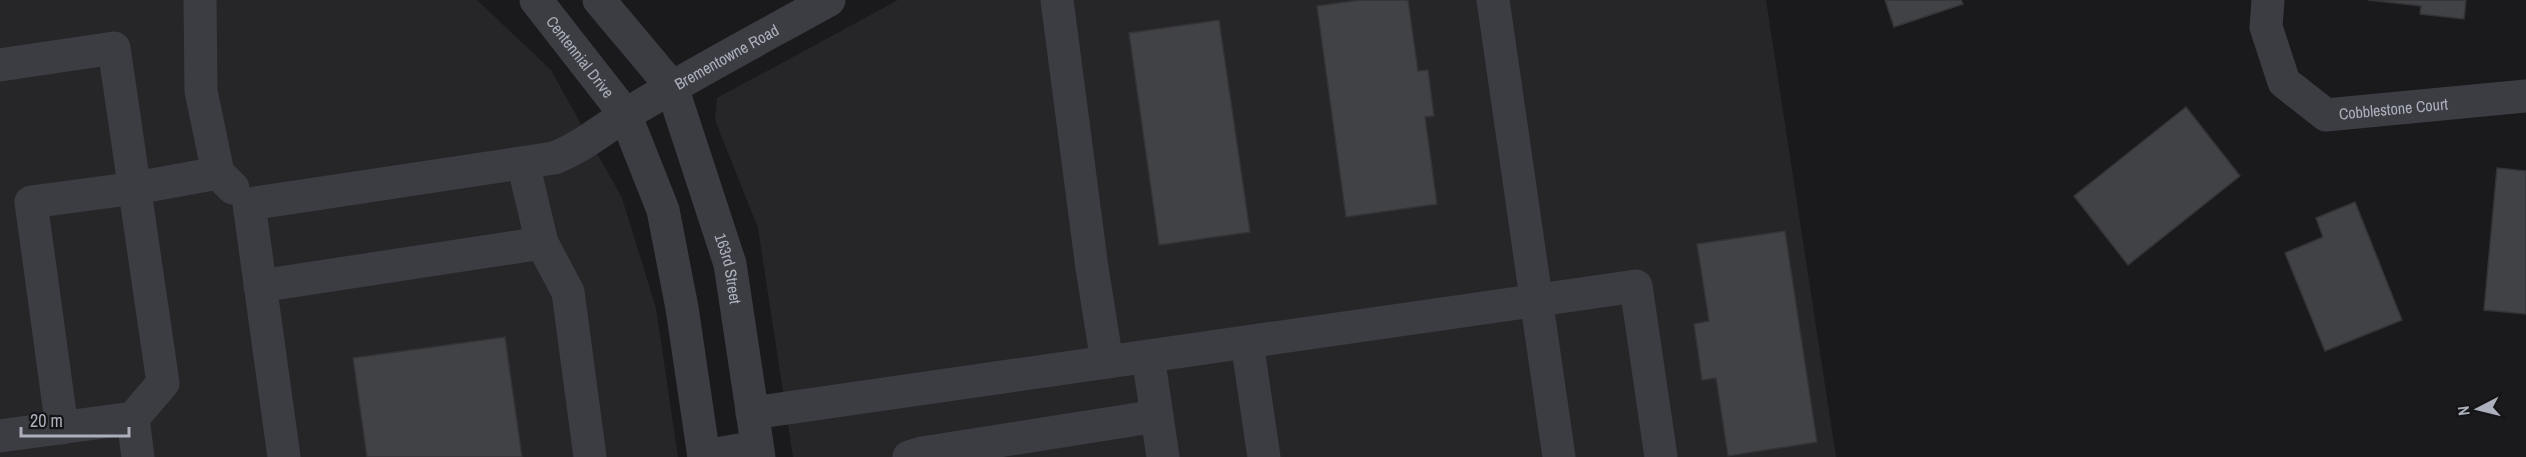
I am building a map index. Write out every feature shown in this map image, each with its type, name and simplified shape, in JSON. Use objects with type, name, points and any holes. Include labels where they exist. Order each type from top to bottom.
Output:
[{"type":"street","points":[[200,0],[201,91],[219,173],[249,204],[284,457]]},
{"type":"street","name":"Centennial Drive","points":[[536,0],[625,114]]},
{"type":"street","points":[[599,0],[672,87]]},
{"type":"street","name":"Brementowne Road","points":[[249,204],[554,158],[573,151],[625,114],[829,0]]},
{"type":"street","points":[[1057,0],[1092,268],[1107,362]]},
{"type":"street","points":[[1492,0],[1559,457]]},
{"type":"street","name":"Cobblestone Court","points":[[2268,0],[2266,27],[2284,82],[2326,115],[2526,96]]},
{"type":"street","points":[[0,65],[114,48],[164,383],[133,418],[0,436]]},
{"type":"street","name":"163rd Street","points":[[672,87],[729,264],[758,452]]},
{"type":"street","points":[[625,114],[663,210],[682,308],[704,456],[758,452]]},
{"type":"street","points":[[523,163],[542,243],[567,292],[590,457]]},
{"type":"street","points":[[62,428],[31,202],[136,188],[219,173]]},
{"type":"street","points":[[260,286],[542,243]]},
{"type":"street","points":[[752,413],[1636,286],[1661,457]]},
{"type":"street","points":[[1247,342],[1264,457]]},
{"type":"street","points":[[1148,356],[1163,457]]},
{"type":"street","points":[[909,457],[922,453],[1157,416]]},
{"type":"street","points":[[133,418],[138,457]]},
{"type":"shaded area","points":[[0,0],[477,0],[551,70],[622,198],[656,308],[678,457],[0,457]]},
{"type":"shaded area","points":[[898,0],[1766,0],[1836,457],[793,457],[758,228],[715,120],[717,98]]},
{"type":"building","points":[[1360,0],[1408,0],[1418,71],[1428,70],[1434,116],[1425,117],[1437,204],[1346,217],[1317,6]]},
{"type":"building","points":[[1885,0],[1961,0],[1963,4],[1894,27]]},
{"type":"building","points":[[2368,0],[2466,0],[2464,19],[2420,14],[2421,6]]},
{"type":"building","points":[[1219,20],[1250,232],[1159,245],[1129,33]]},
{"type":"building","points":[[2186,107],[2240,176],[2128,265],[2074,196]]},
{"type":"building","points":[[2497,168],[2526,171],[2526,314],[2484,310]]},
{"type":"building","points":[[2355,202],[2402,320],[2325,351],[2285,253],[2323,237],[2316,218]]},
{"type":"building","points":[[1785,231],[1817,442],[1728,456],[1716,378],[1702,380],[1694,324],[1709,321],[1697,244]]},
{"type":"building","points":[[505,337],[522,457],[367,457],[353,358]]}]
